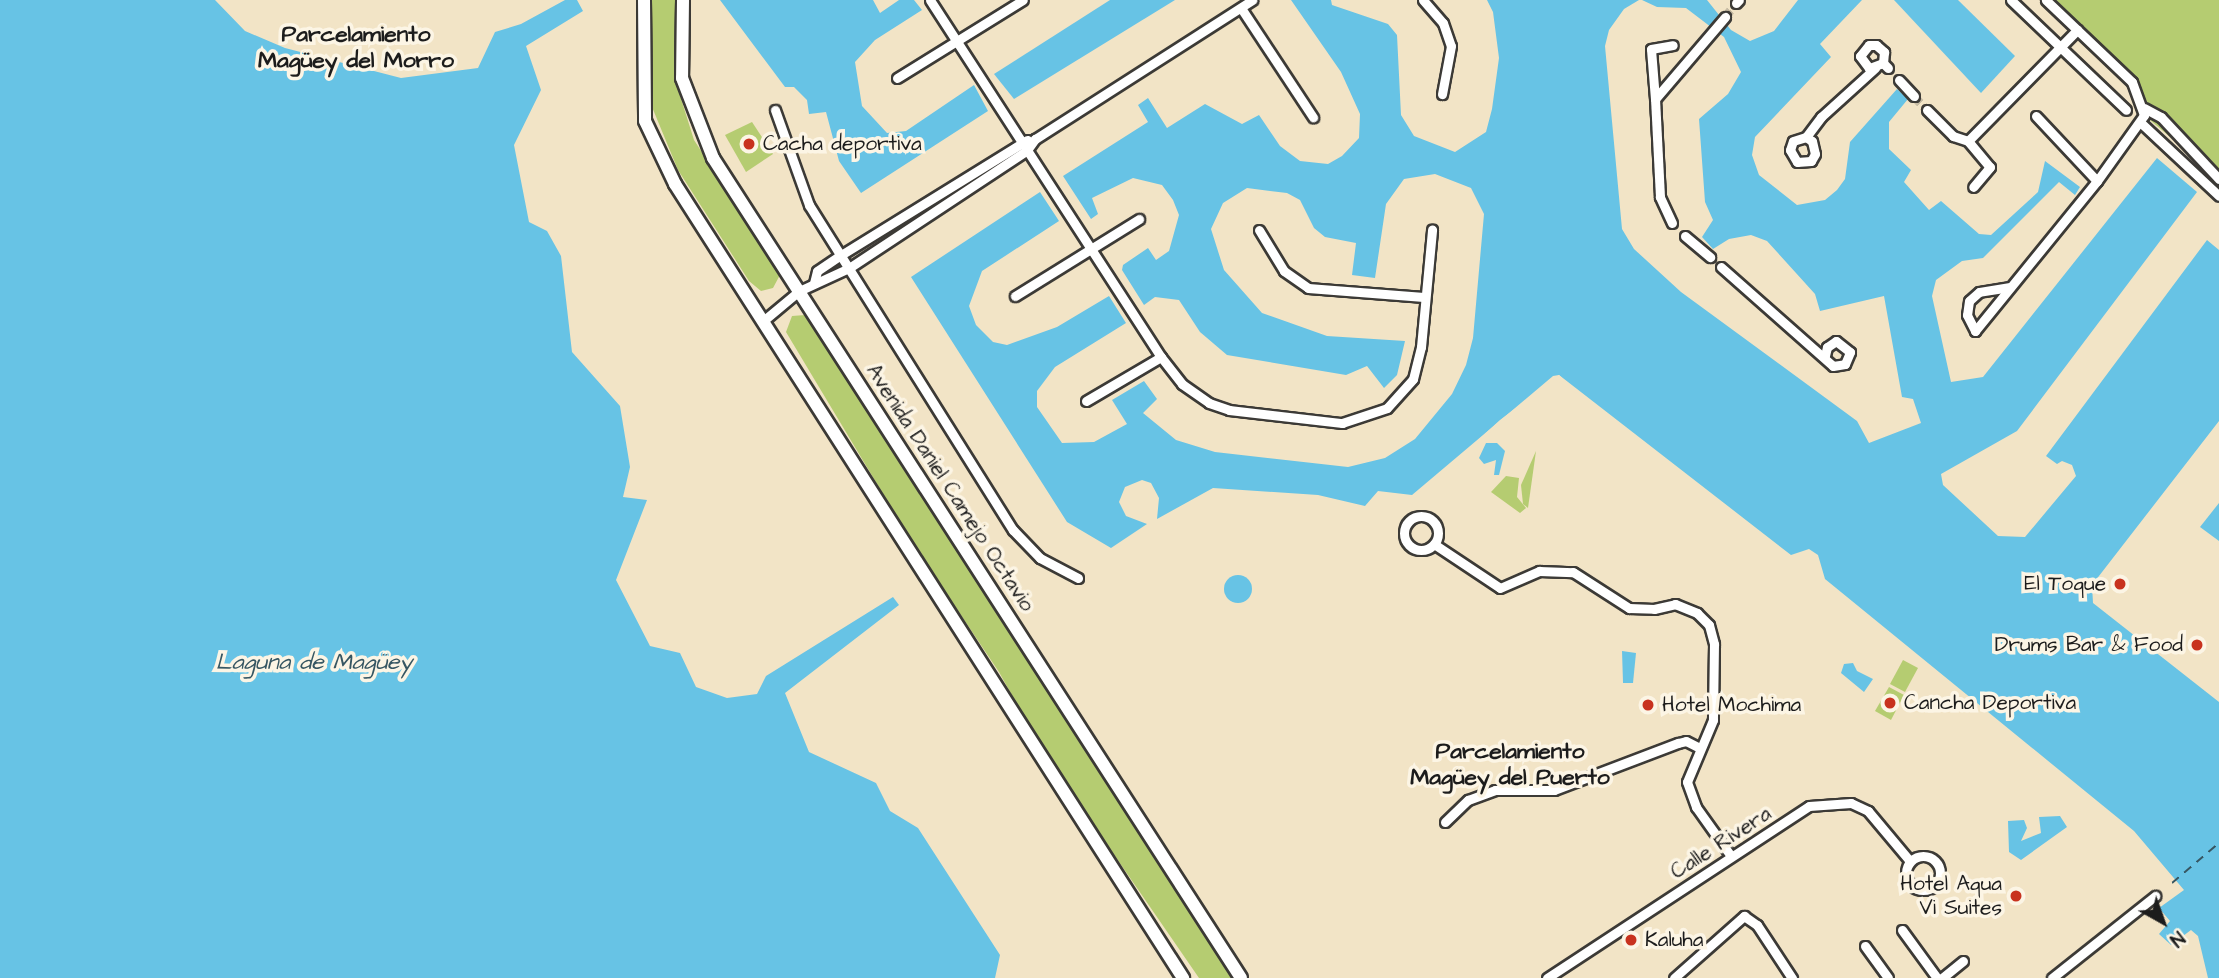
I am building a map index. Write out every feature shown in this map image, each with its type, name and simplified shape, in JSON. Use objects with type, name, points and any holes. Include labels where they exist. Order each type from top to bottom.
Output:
[{"type":"main road","points":[[644,0],[645,121],[675,184],[1182,978]]},
{"type":"main road","name":"Avenida Daniel Camejo Octavio","points":[[683,0],[682,78],[693,116],[713,158],[1241,978]]},
{"type":"street","points":[[930,0],[1094,248],[1161,357],[1194,394],[1229,410],[1353,421],[1387,408],[1413,379],[1432,230]]},
{"type":"street","points":[[897,78],[1023,0]]},
{"type":"street","points":[[763,320],[799,291],[814,283],[824,283],[849,268],[1027,150],[1035,139],[1252,0]]},
{"type":"street","points":[[1423,0],[1444,23],[1451,46],[1443,94]]},
{"type":"street","points":[[2011,0],[2126,110]]},
{"type":"street","points":[[2046,0],[2132,82],[2144,108],[2161,117],[2219,179]]},
{"type":"street","points":[[1241,8],[1313,117]]},
{"type":"street","points":[[1656,99],[1724,17]]},
{"type":"street","points":[[1968,142],[2077,30]]},
{"type":"street","points":[[1672,223],[1660,197],[1651,49],[1673,45]]},
{"type":"street","points":[[1806,137],[1821,117],[1882,67]]},
{"type":"street","points":[[1899,80],[1914,96]]},
{"type":"street","points":[[2010,287],[1979,292],[1969,301],[1967,315],[1975,331],[2097,181],[2140,122],[2144,108]]},
{"type":"street","points":[[775,110],[809,205],[1013,530],[1040,558],[1078,578]]},
{"type":"street","points":[[1927,110],[1952,136],[1968,142],[1990,167],[1973,187]]},
{"type":"street","points":[[2036,116],[2097,181]]},
{"type":"street","points":[[2140,122],[2219,196]]},
{"type":"street","points":[[814,283],[817,271],[841,255],[1021,140],[1035,139]]},
{"type":"street","points":[[1015,296],[1139,219]]},
{"type":"street","points":[[1259,230],[1284,271],[1308,288],[1424,298]]},
{"type":"street","points":[[1685,236],[1708,256]]},
{"type":"street","points":[[1721,267],[1825,356]]},
{"type":"street","points":[[1086,401],[1161,357]]},
{"type":"street","points":[[1434,544],[1500,588],[1539,572],[1560,570],[1589,579],[1629,608],[1654,609],[1675,604],[1697,613],[1712,633],[1715,699],[1713,720],[1690,767],[1689,796],[1731,856]]},
{"type":"street","points":[[1445,822],[1468,800],[1495,790],[1554,790],[1678,743],[1686,741],[1700,748]]},
{"type":"street","name":"Calle Rivera","points":[[1547,978],[1809,806],[1829,802],[1851,803],[1868,811],[1910,861]]},
{"type":"street","points":[[2052,978],[2155,896]]},
{"type":"street","points":[[1674,978],[1744,916],[1757,925],[1792,978]]},
{"type":"street","points":[[1902,930],[1940,978],[1963,961]]},
{"type":"street","points":[[1865,946],[1888,978]]},
{"type":"green space","points":[[650,0],[675,0],[677,86],[694,140],[781,273],[773,288],[761,291],[749,281],[678,170],[652,107]]},
{"type":"green space","points":[[2046,0],[2219,0],[2219,178],[2144,115],[2139,94]]},
{"type":"green space","name":"Cacha deportiva","points":[[752,122],[773,154],[746,172],[725,135]]},
{"type":"green space","points":[[805,315],[1234,978],[1199,978],[1044,753],[999,672],[910,539],[786,332],[792,316]]},
{"type":"green space","points":[[1536,451],[1528,508],[1523,504],[1521,485]]},
{"type":"green space","points":[[1506,476],[1519,478],[1517,497],[1526,508],[1520,513],[1491,492]]},
{"type":"green space","name":"Cancha Deportiva","points":[[1903,660],[1918,668],[1905,692],[1890,684]]},
{"type":"green space","name":"Cancha Deportiva","points":[[1889,687],[1904,695],[1891,720],[1875,711]]},
{"type":"water","name":"Laguna de Magüey","points":[[0,0],[215,0],[245,31],[285,48],[401,78],[478,68],[495,32],[521,24],[565,0],[577,0],[583,11],[526,46],[541,90],[514,145],[529,222],[547,231],[561,256],[572,352],[620,406],[630,467],[623,497],[647,500],[616,580],[650,646],[680,653],[696,687],[727,698],[757,694],[766,676],[893,597],[899,605],[785,693],[809,752],[876,783],[890,811],[918,828],[1000,955],[995,978],[0,978]]},
{"type":"water","points":[[720,0],[873,0],[880,13],[899,0],[914,0],[922,10],[875,40],[855,62],[862,106],[887,133],[906,131],[974,85],[988,111],[861,193],[839,161],[826,112],[809,114],[807,100],[794,87],[785,87]]},
{"type":"water","points":[[1110,0],[1175,0],[1014,99],[994,74]]},
{"type":"water","points":[[1291,0],[1331,0],[1332,5],[1388,24],[1397,35],[1401,115],[1414,136],[1455,152],[1486,132],[1492,109],[1499,58],[1493,12],[1487,0],[1639,0],[1624,9],[1609,30],[1605,46],[1622,229],[1634,249],[1681,292],[1857,421],[1869,443],[1921,423],[1913,399],[1902,397],[1884,296],[1820,311],[1815,294],[1767,241],[1751,235],[1729,239],[1713,249],[1702,237],[1713,220],[1705,202],[1699,119],[1728,94],[1741,72],[1724,37],[1686,8],[1657,7],[1642,0],[1707,0],[1731,30],[1750,41],[1774,31],[1798,0],[1862,0],[1820,44],[1831,57],[1755,137],[1752,155],[1759,175],[1797,205],[1825,200],[1837,190],[1845,179],[1850,142],[1897,89],[1908,99],[1889,122],[1889,149],[1911,170],[1904,182],[1929,210],[1941,201],[1979,234],[1991,235],[2038,192],[2045,161],[2080,187],[2075,195],[2059,182],[1983,258],[1962,261],[1936,280],[1932,296],[1951,382],[1983,377],[2157,158],[2197,192],[2017,431],[1941,474],[1943,485],[1998,536],[2025,537],[2076,476],[2072,465],[2062,461],[2057,464],[2046,456],[2207,240],[2219,250],[2219,421],[2092,585],[2093,603],[2219,702],[2219,978],[2208,978],[2198,936],[2191,930],[2171,945],[2159,934],[2170,921],[2159,908],[2184,890],[2134,831],[1825,579],[1818,555],[1809,549],[1791,555],[1559,375],[1553,376],[1412,495],[1378,491],[1365,506],[1318,495],[1213,488],[1157,519],[1159,498],[1151,483],[1142,480],[1125,487],[1119,502],[1126,516],[1147,524],[1111,548],[1067,522],[911,277],[1040,192],[1059,221],[982,271],[969,306],[976,325],[993,342],[1007,345],[1057,327],[1109,296],[1126,323],[1055,367],[1037,391],[1037,407],[1062,443],[1094,442],[1127,424],[1112,400],[1144,381],[1157,399],[1143,413],[1176,440],[1215,452],[1348,467],[1385,458],[1415,439],[1452,394],[1466,365],[1473,338],[1484,214],[1471,188],[1435,174],[1404,179],[1386,204],[1375,278],[1352,275],[1356,243],[1325,237],[1314,228],[1300,200],[1287,193],[1247,188],[1223,203],[1211,229],[1224,270],[1262,313],[1327,336],[1405,341],[1397,375],[1384,388],[1367,366],[1346,375],[1227,355],[1200,332],[1179,300],[1155,297],[1144,305],[1122,270],[1123,265],[1148,248],[1156,260],[1169,251],[1179,215],[1173,200],[1162,185],[1133,178],[1092,198],[1098,214],[1091,219],[1063,176],[1148,122],[1138,105],[1148,98],[1167,128],[1205,104],[1242,124],[1259,115],[1280,146],[1300,161],[1328,164],[1342,156],[1359,138],[1360,114],[1341,72]]},
{"type":"water","points":[[1894,0],[1958,0],[2015,56],[1981,93]]},
{"type":"water","points":[[1486,443],[1497,443],[1505,451],[1499,475],[1494,475],[1496,460],[1484,464],[1479,458]]},
{"type":"water","points":[[2219,503],[2219,541],[2200,527]]},
{"type":"water","points":[[1238,575],[1248,579],[1252,589],[1248,599],[1238,603],[1228,599],[1224,589],[1228,579]]},
{"type":"water","points":[[1622,651],[1636,653],[1633,683],[1623,683]]},
{"type":"water","points":[[1853,663],[1857,671],[1873,679],[1864,692],[1841,673],[1844,664]]},
{"type":"water","points":[[2060,816],[2067,827],[2021,860],[2009,852],[2008,821],[2024,820],[2027,828],[2021,841],[2041,833],[2039,817]]},
{"type":"pier","points":[[1559,375],[1582,397],[1554,379],[1413,499],[1500,420]]},
{"type":"ferry route","points":[[2172,883],[2219,843]]},
{"type":"tunnel","points":[[1725,17],[1736,3]]},
{"type":"tunnel","points":[[1914,96],[1927,110]]},
{"type":"place","name":"Cacha deportiva","points":[[749,144]]},
{"type":"place","name":"El Toque","points":[[2120,584]]},
{"type":"place","name":"Drums Bar & Food","points":[[2197,645]]},
{"type":"place","name":"Cancha Deportiva","points":[[1890,703]]},
{"type":"place","name":"Hotel Mochima","points":[[1648,705]]},
{"type":"place","name":"Hotel Aqua Vi Suites","points":[[2016,896]]},
{"type":"place","name":"Kaluha","points":[[1631,940]]},
{"type":"district","name":"Parcelamiento Magüey del Morro","points":[[356,47]]},
{"type":"district","name":"Parcelamiento Magüey del Puerto","points":[[1510,764]]}]
